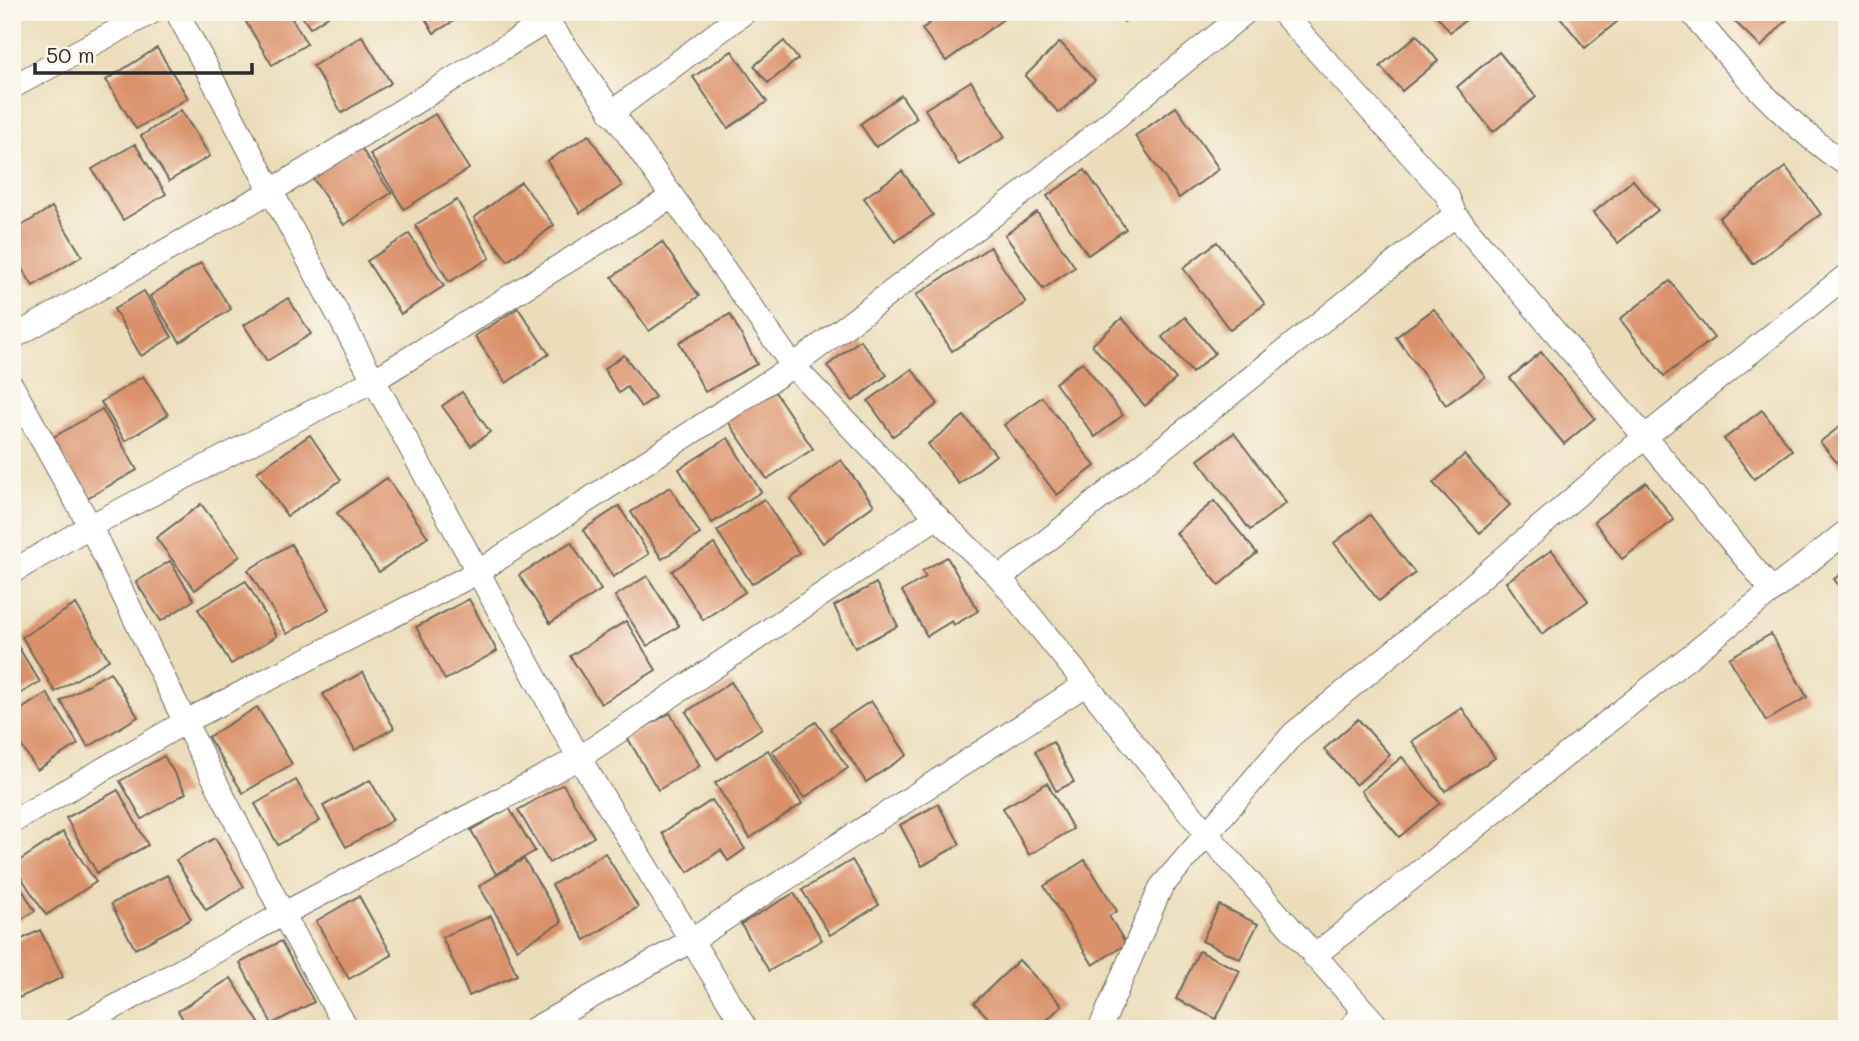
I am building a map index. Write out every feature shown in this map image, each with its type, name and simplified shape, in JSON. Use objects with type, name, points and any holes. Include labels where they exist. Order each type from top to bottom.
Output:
[{"type":"street","points":[[12,87],[152,12]]},
{"type":"street","points":[[177,12],[271,191],[579,758],[746,1029]]},
{"type":"street","points":[[611,113],[745,12]]},
{"type":"street","points":[[12,822],[185,722],[478,572],[793,366],[1020,195],[1246,12]]},
{"type":"street","points":[[1282,12],[1447,195],[1455,215],[1771,589]]},
{"type":"street","points":[[1690,12],[1746,78],[1824,150],[1847,165]]},
{"type":"street","points":[[12,338],[271,191],[544,17],[793,366],[937,517],[1000,578],[1206,833],[1314,956],[1357,1020],[1381,1029]]},
{"type":"street","points":[[12,572],[90,526],[374,380],[673,197]]},
{"type":"street","points":[[1000,578],[1455,215]]},
{"type":"street","points":[[1100,1029],[1161,887],[1293,734],[1413,636],[1645,437],[1847,275]]},
{"type":"street","points":[[12,386],[90,526],[185,722],[283,914],[347,1029]]},
{"type":"street","points":[[75,1029],[283,914],[579,758],[937,517]]},
{"type":"street","points":[[1314,956],[1847,531]]},
{"type":"street","points":[[534,1029],[692,940],[1086,684]]},
{"type":"building","points":[[263,12],[288,12],[307,44],[272,65],[246,22]]},
{"type":"building","points":[[299,12],[334,12],[310,28]]},
{"type":"building","points":[[421,12],[468,12],[434,33]]},
{"type":"building","points":[[944,12],[1013,12],[946,61],[922,29]]},
{"type":"building","points":[[1116,12],[1136,12],[1124,22]]},
{"type":"building","points":[[1434,12],[1476,12],[1450,32]]},
{"type":"building","points":[[1556,12],[1629,12],[1585,48]]},
{"type":"building","points":[[1794,12],[1761,47],[1727,14]]},
{"type":"building","points":[[1417,35],[1438,61],[1402,91],[1380,66]]},
{"type":"building","points":[[362,36],[391,83],[342,113],[313,66]]},
{"type":"building","points":[[784,41],[798,59],[768,83],[754,66]]},
{"type":"building","points":[[1060,42],[1095,80],[1059,113],[1025,76]]},
{"type":"building","points":[[157,48],[188,98],[136,129],[106,80]]},
{"type":"building","points":[[732,51],[767,102],[728,128],[693,77]]},
{"type":"building","points":[[1499,52],[1536,97],[1493,132],[1457,87]]},
{"type":"building","points":[[971,81],[1005,137],[959,165],[925,109]]},
{"type":"building","points":[[901,95],[917,118],[876,147],[860,124]]},
{"type":"building","points":[[1176,107],[1219,169],[1179,198],[1135,136]]},
{"type":"building","points":[[181,110],[210,156],[169,181],[141,136]]},
{"type":"building","points":[[435,114],[469,169],[404,209],[370,154]]},
{"type":"building","points":[[589,135],[622,186],[580,213],[547,161]]},
{"type":"building","points":[[135,144],[166,194],[123,220],[92,169]]},
{"type":"building","points":[[359,145],[391,193],[344,225],[312,177]]},
{"type":"building","points":[[1786,167],[1821,214],[1753,264],[1719,218]]},
{"type":"building","points":[[1085,170],[1126,229],[1088,255],[1047,196]]},
{"type":"building","points":[[902,171],[933,215],[895,242],[864,198]]},
{"type":"building","points":[[1633,180],[1658,210],[1618,243],[1593,213]]},
{"type":"building","points":[[521,182],[554,225],[508,261],[474,218]]},
{"type":"building","points":[[457,200],[490,258],[449,282],[415,225]]},
{"type":"building","points":[[52,207],[82,256],[33,286],[12,253],[12,232]]},
{"type":"building","points":[[1037,212],[1075,267],[1043,289],[1005,235]]},
{"type":"building","points":[[409,234],[444,286],[401,314],[367,261]]},
{"type":"building","points":[[662,242],[699,296],[649,331],[612,277]]},
{"type":"building","points":[[1217,242],[1265,304],[1230,330],[1183,268]]},
{"type":"building","points":[[990,247],[1026,303],[952,351],[916,295]]},
{"type":"building","points":[[201,263],[231,309],[180,342],[150,296]]},
{"type":"building","points":[[1670,281],[1714,338],[1664,376],[1620,319]]},
{"type":"building","points":[[144,291],[172,337],[141,356],[114,309]]},
{"type":"building","points":[[288,298],[311,334],[267,361],[244,325]]},
{"type":"building","points":[[518,308],[549,354],[506,383],[475,336]]},
{"type":"building","points":[[1434,309],[1485,377],[1446,405],[1396,337]]},
{"type":"building","points":[[730,314],[757,364],[705,392],[679,342]]},
{"type":"building","points":[[1185,317],[1215,353],[1192,373],[1162,337]]},
{"type":"building","points":[[1122,318],[1176,379],[1145,406],[1092,345]]},
{"type":"building","points":[[860,340],[887,375],[853,401],[827,366]]},
{"type":"building","points":[[1541,352],[1595,418],[1564,444],[1510,378]]},
{"type":"building","points":[[624,355],[655,397],[641,407],[627,387],[619,393],[604,369]]},
{"type":"building","points":[[1082,362],[1123,415],[1095,437],[1055,383]]},
{"type":"building","points":[[912,369],[938,404],[893,436],[868,401]]},
{"type":"building","points":[[143,376],[168,415],[125,441],[101,402]]},
{"type":"building","points":[[773,389],[813,449],[767,479],[727,420]]},
{"type":"building","points":[[462,392],[490,432],[471,446],[442,406]]},
{"type":"building","points":[[1042,397],[1095,466],[1057,495],[1004,425]]},
{"type":"building","points":[[102,409],[137,470],[87,498],[52,438]]},
{"type":"building","points":[[1762,410],[1792,450],[1754,479],[1724,439]]},
{"type":"building","points":[[964,416],[996,455],[959,484],[928,444]]},
{"type":"building","points":[[1847,421],[1847,475],[1820,442]]},
{"type":"building","points":[[1234,433],[1286,503],[1250,530],[1198,460]]},
{"type":"building","points":[[310,435],[341,480],[287,516],[257,472]]},
{"type":"building","points":[[728,438],[761,492],[712,523],[679,469]]},
{"type":"building","points":[[1464,455],[1510,505],[1480,533],[1433,483]]},
{"type":"building","points":[[841,460],[874,505],[823,543],[790,499]]},
{"type":"building","points":[[387,478],[428,537],[379,572],[337,513]]},
{"type":"building","points":[[1646,482],[1674,520],[1622,559],[1594,521]]},
{"type":"building","points":[[670,487],[700,534],[662,559],[631,512]]},
{"type":"building","points":[[764,499],[799,553],[752,584],[717,531]]},
{"type":"building","points":[[1214,501],[1257,553],[1219,585],[1176,533]]},
{"type":"building","points":[[201,504],[240,556],[195,590],[156,538]]},
{"type":"building","points":[[619,506],[649,554],[613,577],[583,530]]},
{"type":"building","points":[[1370,515],[1415,573],[1379,601],[1334,543]]},
{"type":"building","points":[[571,542],[601,590],[550,623],[519,575]]},
{"type":"building","points":[[291,544],[329,609],[287,634],[248,570]]},
{"type":"building","points":[[714,544],[745,592],[703,620],[672,571]]},
{"type":"building","points":[[1552,550],[1588,601],[1542,634],[1506,582]]},
{"type":"building","points":[[947,557],[978,611],[954,625],[952,621],[927,636],[902,591],[926,577],[922,571]]},
{"type":"building","points":[[170,561],[194,600],[161,621],[136,582]]},
{"type":"building","points":[[1847,570],[1847,598],[1834,579]]},
{"type":"building","points":[[647,576],[679,626],[647,646],[615,596]]},
{"type":"building","points":[[246,581],[277,636],[231,664],[198,609]]},
{"type":"building","points":[[876,583],[898,626],[855,648],[834,606]]},
{"type":"building","points":[[469,599],[497,651],[445,680],[416,627]]},
{"type":"building","points":[[76,604],[109,660],[55,692],[22,637]]},
{"type":"building","points":[[626,621],[656,670],[601,704],[570,656]]},
{"type":"building","points":[[1771,634],[1807,697],[1766,721],[1729,658]]},
{"type":"building","points":[[12,637],[40,682],[12,698]]},
{"type":"building","points":[[110,672],[138,717],[88,747],[61,701]]},
{"type":"building","points":[[363,672],[394,728],[355,750],[323,694]]},
{"type":"building","points":[[731,682],[762,728],[717,759],[686,712]]},
{"type":"building","points":[[47,693],[78,744],[37,770],[12,731],[12,715]]},
{"type":"building","points":[[871,701],[907,755],[866,782],[830,728]]},
{"type":"building","points":[[257,707],[292,764],[243,793],[208,737]]},
{"type":"building","points":[[1462,708],[1495,758],[1445,791],[1412,741]]},
{"type":"building","points":[[670,713],[700,766],[658,790],[627,737]]},
{"type":"building","points":[[1358,719],[1390,755],[1356,785],[1324,749]]},
{"type":"building","points":[[816,722],[848,768],[804,798],[772,751]]},
{"type":"building","points":[[1053,742],[1074,782],[1056,791],[1035,751]]},
{"type":"building","points":[[768,750],[802,804],[750,838],[715,783]]},
{"type":"building","points":[[164,756],[186,793],[142,819],[120,781]]},
{"type":"building","points":[[1402,757],[1440,803],[1399,837],[1361,791]]},
{"type":"building","points":[[296,780],[320,821],[278,845],[255,804]]},
{"type":"building","points":[[370,780],[393,820],[346,847],[323,806]]},
{"type":"building","points":[[1047,783],[1073,829],[1029,855],[1003,808]]},
{"type":"building","points":[[563,784],[594,837],[549,863],[518,810]]},
{"type":"building","points":[[118,790],[148,845],[97,873],[66,818]]},
{"type":"building","points":[[712,800],[745,849],[728,861],[721,850],[688,872],[662,833]]},
{"type":"building","points":[[938,804],[960,844],[922,866],[900,825]]},
{"type":"building","points":[[509,808],[535,851],[496,874],[471,830]]},
{"type":"building","points":[[63,832],[96,882],[46,915],[13,865]]},
{"type":"building","points":[[215,838],[244,887],[206,910],[176,860]]},
{"type":"building","points":[[605,853],[638,907],[585,940],[552,885]]},
{"type":"building","points":[[524,859],[562,922],[517,949],[479,886]]},
{"type":"building","points":[[852,860],[879,905],[830,935],[802,890]]},
{"type":"building","points":[[1085,860],[1117,911],[1109,916],[1126,944],[1093,965],[1044,886]]},
{"type":"building","points":[[12,873],[35,911],[12,925]]},
{"type":"building","points":[[167,875],[191,919],[135,949],[111,904]]},
{"type":"building","points":[[794,893],[822,940],[769,971],[741,924]]},
{"type":"building","points":[[359,896],[392,955],[349,979],[316,921]]},
{"type":"building","points":[[1219,905],[1258,924],[1240,959],[1202,941]]},
{"type":"building","points":[[491,916],[517,975],[469,996],[442,937]]},
{"type":"building","points":[[40,930],[63,977],[19,998],[12,984],[12,944]]},
{"type":"building","points":[[281,941],[314,1002],[272,1024],[240,963]]},
{"type":"building","points":[[1199,951],[1240,971],[1216,1019],[1176,999]]},
{"type":"building","points":[[1019,960],[1062,1005],[1038,1029],[999,1029],[974,1003]]},
{"type":"building","points":[[231,978],[261,1026],[257,1029],[189,1029],[178,1011]]}]
